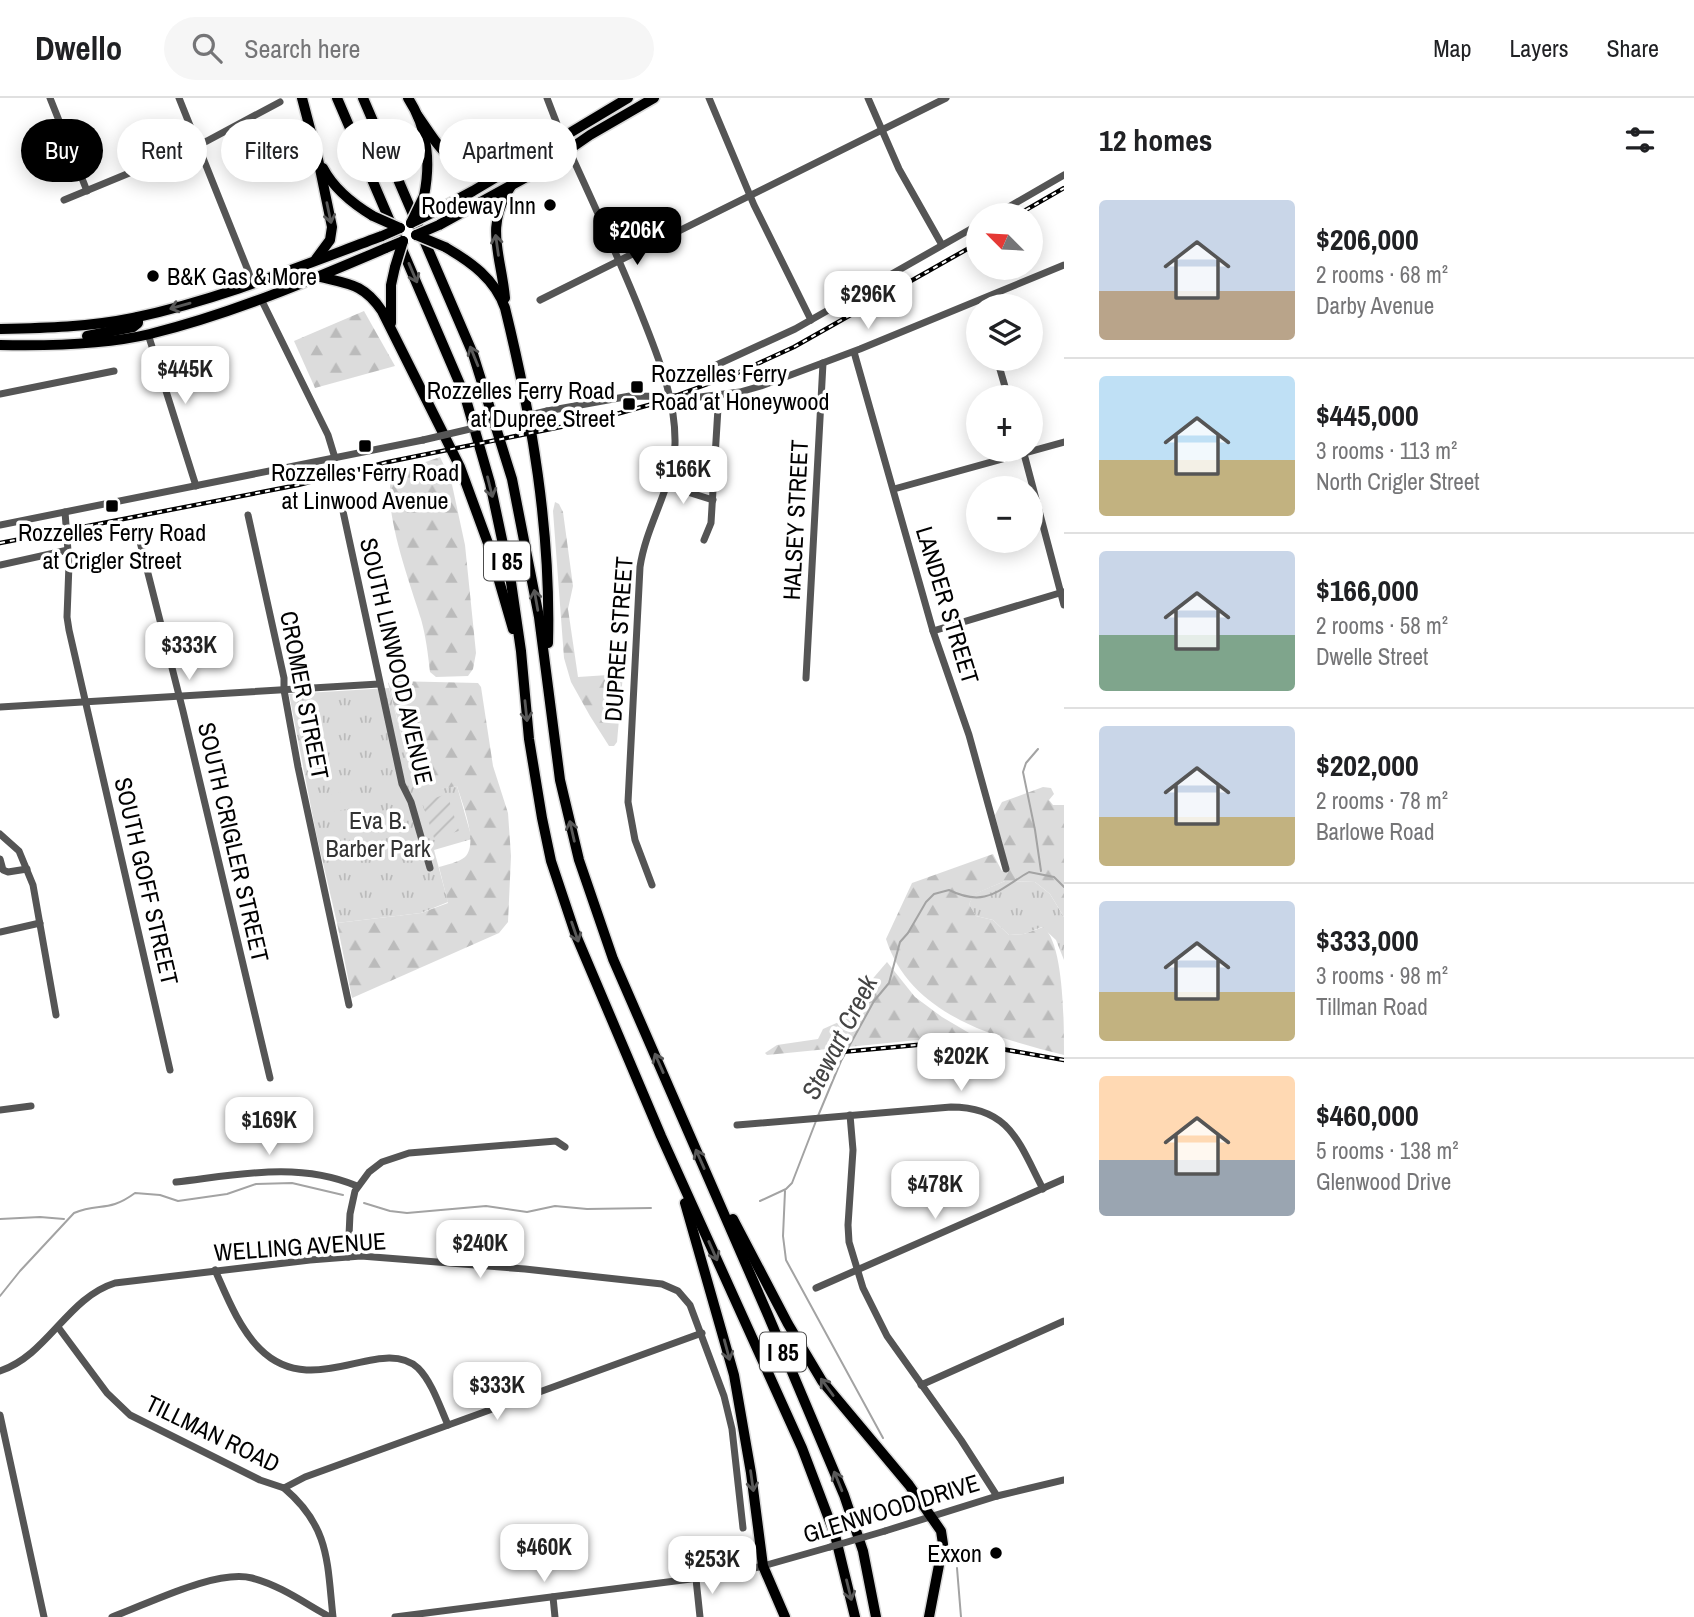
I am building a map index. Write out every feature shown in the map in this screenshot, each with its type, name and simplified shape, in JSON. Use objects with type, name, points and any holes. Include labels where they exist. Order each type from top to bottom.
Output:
[{"type":"highway","points":[[302,98],[308,119]]},
{"type":"highway","name":"I 85","points":[[337,98],[465,396],[501,532],[521,651],[533,770],[551,861],[583,955],[674,1167],[802,1448],[835,1535],[855,1617]]},
{"type":"highway","name":"I 85","points":[[363,98],[481,374],[519,505],[547,667],[556,755],[579,860],[612,959],[844,1495],[863,1551],[876,1617]]},
{"type":"highway","points":[[408,98],[439,147]]},
{"type":"highway","points":[[577,127],[628,98]]},
{"type":"highway","points":[[577,144],[654,98]]},
{"type":"highway","points":[[393,332],[390,294],[395,267],[425,193],[429,158],[418,116]]},
{"type":"highway","points":[[323,169],[337,188],[373,216],[445,247],[473,265],[491,281],[505,308]]},
{"type":"highway","points":[[314,261],[330,240],[332,227],[323,182]]},
{"type":"highway","points":[[0,345],[54,344],[148,334],[261,299],[386,248],[434,212],[486,182]]},
{"type":"highway","points":[[0,329],[67,327],[138,317],[253,283],[382,236],[439,225],[516,182]]},
{"type":"highway","points":[[511,185],[499,207],[495,227],[505,308],[520,373],[542,500],[549,596],[547,667]]},
{"type":"highway","points":[[320,276],[350,283],[364,290],[375,300],[393,332],[460,467],[489,547],[504,603],[521,651]]},
{"type":"highway","points":[[54,344],[133,327],[138,323],[138,317]]},
{"type":"highway","points":[[674,1167],[734,1375],[750,1461],[764,1566],[785,1617]]},
{"type":"highway","points":[[714,1191],[726,1207],[788,1324],[822,1381],[903,1477],[940,1531],[943,1544],[929,1617]]},
{"type":"street","points":[[50,98],[86,191]]},
{"type":"street","points":[[179,98],[187,119]]},
{"type":"street","points":[[547,98],[555,119]]},
{"type":"street","points":[[709,98],[751,196],[811,320]]},
{"type":"street","points":[[868,98],[909,188],[942,245]]},
{"type":"street","points":[[540,300],[946,98]]},
{"type":"street","points":[[207,140],[280,102]]},
{"type":"street","points":[[207,168],[253,283]]},
{"type":"street","name":"DUPREE STREET","points":[[577,168],[619,261],[671,397],[675,445],[666,481],[645,540],[640,567],[628,784],[631,823],[652,885]]},
{"type":"street","points":[[1016,203],[1064,176]]},
{"type":"street","points":[[64,200],[117,178]]},
{"type":"street","points":[[688,378],[811,320],[966,232]]},
{"type":"street","points":[[1001,294],[1064,265]]},
{"type":"street","points":[[261,299],[328,435],[335,458]]},
{"type":"street","points":[[0,525],[423,440],[547,411],[630,396],[671,397],[740,391],[855,352],[966,309]]},
{"type":"street","points":[[148,334],[196,486]]},
{"type":"street","name":"LANDER STREET","points":[[855,352],[933,631],[972,746],[1006,869]]},
{"type":"street","name":"HALSEY STREET","points":[[806,678],[824,363]]},
{"type":"street","points":[[0,394],[114,371]]},
{"type":"street","points":[[704,540],[711,523],[718,408]]},
{"type":"street","points":[[1043,447],[1064,442]]},
{"type":"street","points":[[894,489],[988,462]]},
{"type":"street","points":[[1026,462],[1063,592],[1064,605]]},
{"type":"street","points":[[666,481],[678,489],[713,500]]},
{"type":"street","name":"SOUTH LINWOOD AVENUE","points":[[341,502],[402,784],[411,802],[430,867]]},
{"type":"street","name":"SOUTH GOFF STREET","points":[[65,512],[69,586],[67,617],[170,1070]]},
{"type":"street","name":"CROMER STREET","points":[[248,515],[284,678],[298,767],[349,1005]]},
{"type":"street","name":"SOUTH CRIGLER STREET","points":[[138,534],[270,1078]]},
{"type":"street","points":[[0,565],[68,551]]},
{"type":"street","points":[[933,631],[1063,592]]},
{"type":"street","points":[[0,707],[379,684]]},
{"type":"street","points":[[0,834],[19,851],[27,869],[40,923],[56,1014]]},
{"type":"street","points":[[0,849],[7,840]]},
{"type":"street","points":[[0,859],[3,870],[8,872],[27,869]]},
{"type":"street","points":[[0,932],[40,923]]},
{"type":"street","points":[[0,1110],[31,1106]]},
{"type":"street","points":[[737,1125],[951,1107],[978,1109],[994,1116],[1011,1130],[1043,1189]]},
{"type":"street","points":[[850,1115],[853,1150],[848,1225],[849,1242],[857,1270],[877,1320],[997,1496]]},
{"type":"street","points":[[348,1257],[350,1214],[358,1186],[377,1165],[402,1154],[556,1141],[565,1147]]},
{"type":"street","points":[[176,1182],[288,1170],[334,1177],[358,1186]]},
{"type":"street","points":[[816,1288],[1064,1179]]},
{"type":"street","name":"WELLING AVENUE","points":[[0,1371],[20,1362],[84,1299],[104,1286],[115,1283],[348,1257],[385,1257],[662,1284],[683,1295],[696,1316],[730,1415],[743,1528]]},
{"type":"street","points":[[215,1270],[240,1321],[269,1357],[289,1368],[305,1371],[386,1358],[406,1361],[423,1375],[448,1425]]},
{"type":"street","points":[[921,1385],[1064,1321]]},
{"type":"street","name":"TILLMAN ROAD","points":[[58,1327],[107,1393],[130,1415],[260,1480],[284,1488],[305,1477],[702,1334]]},
{"type":"street","points":[[0,1415],[44,1617]]},
{"type":"street","name":"GLENWOOD DRIVE","points":[[396,1617],[696,1579],[764,1566],[997,1496],[1064,1480]]},
{"type":"street","points":[[284,1488],[310,1515],[318,1528],[325,1548],[332,1617]]},
{"type":"street","points":[[112,1617],[210,1580],[241,1576],[266,1583],[332,1617]]},
{"type":"street","points":[[696,1579],[700,1617]]},
{"type":"street","points":[[553,1597],[555,1617]]},
{"type":"green space","points":[[364,311],[395,366],[315,388],[294,341]]},
{"type":"green space","points":[[440,457],[451,480],[465,545],[476,653],[473,669],[468,676],[436,677],[430,672],[423,626],[398,544],[390,503],[390,486],[394,473]]},
{"type":"green space","points":[[555,502],[563,512],[573,586],[568,609],[578,677],[623,674],[617,742],[614,746],[609,746],[590,716],[571,682],[564,658],[553,511]]},
{"type":"green space","points":[[388,683],[478,683],[481,687],[493,766],[508,813],[511,856],[508,922],[499,933],[352,998],[337,923],[421,913],[448,903],[439,867],[456,862],[469,851],[470,833],[457,786],[420,793],[409,765]]},
{"type":"green space","name":"Eva B. Barber Park","points":[[389,688],[409,765],[420,792],[457,786],[472,839],[434,850],[448,902],[421,913],[337,923],[289,694]]},
{"type":"green space","points":[[1043,787],[1051,788],[1054,794],[1049,800],[1053,805],[1064,805],[1064,917],[1050,894],[1035,882],[1005,881],[975,894],[969,904],[976,916],[993,920],[1009,935],[1024,934],[1043,927],[1050,935],[1059,966],[1064,1055],[984,1031],[935,1005],[914,987],[898,965],[886,939],[912,883],[993,854],[1002,871],[1008,867],[995,815],[1002,802]]},
{"type":"green space","points":[[357,790],[360,807],[329,812],[326,795]]},
{"type":"green space","points":[[447,794],[459,831],[434,838],[422,802]]},
{"type":"green space","points":[[1005,881],[1035,882],[1050,894],[1064,917],[1064,960],[1056,940],[1042,927],[1024,934],[1009,935],[993,920],[976,916],[969,904],[974,894]]},
{"type":"green space","points":[[887,962],[915,997],[981,1040],[928,1039],[767,1055],[765,1053],[777,1045],[818,1039],[823,1029],[850,1017],[863,990]]},
{"type":"waterway","points":[[1038,749],[1026,763],[1023,772],[1041,871]]},
{"type":"waterway","name":"Stewart Creek","points":[[818,1116],[841,1061],[874,1001],[889,983],[900,942],[934,894],[949,890],[962,895],[982,897],[1000,890],[1029,872],[1054,877],[1064,887]]},
{"type":"waterway","name":"Stewart Creek","points":[[760,1201],[786,1189],[792,1183],[816,1121]]},
{"type":"waterway","name":"Stewart Creek","points":[[0,1296],[74,1213],[118,1203],[135,1193],[160,1195],[178,1201],[227,1194],[256,1184],[292,1183],[343,1195]]},
{"type":"waterway","points":[[785,1191],[783,1236],[786,1260],[883,1438]]},
{"type":"waterway","name":"Stewart Creek","points":[[364,1203],[407,1213],[486,1206],[527,1212],[555,1206],[587,1209],[651,1208]]},
{"type":"waterway","name":"Stewart Creek","points":[[0,1219],[64,1219]]},
{"type":"waterway","points":[[957,1568],[961,1617]]},
{"type":"railway","points":[[1038,203],[1064,188]]},
{"type":"railway","points":[[0,543],[298,485],[388,462],[595,420],[656,403],[735,374],[794,347],[966,250]]},
{"type":"railway","points":[[831,1053],[927,1044],[979,1045],[1064,1060]]},
{"type":"place","name":"Rodeway Inn","points":[[550,205]]},
{"type":"place","name":"B&K Gas & More","points":[[153,276]]},
{"type":"place","name":"Rozzelles Ferry Road at Honeywood","points":[[637,387]]},
{"type":"place","name":"Rozzelles Ferry Road at Dupree Street","points":[[629,404]]},
{"type":"place","name":"Rozzelles Ferry Road at Linwood Avenue","points":[[365,446]]},
{"type":"place","name":"Rozzelles Ferry Road at Crigler Street","points":[[112,506]]},
{"type":"place","name":"Exxon","points":[[996,1553]]}]
